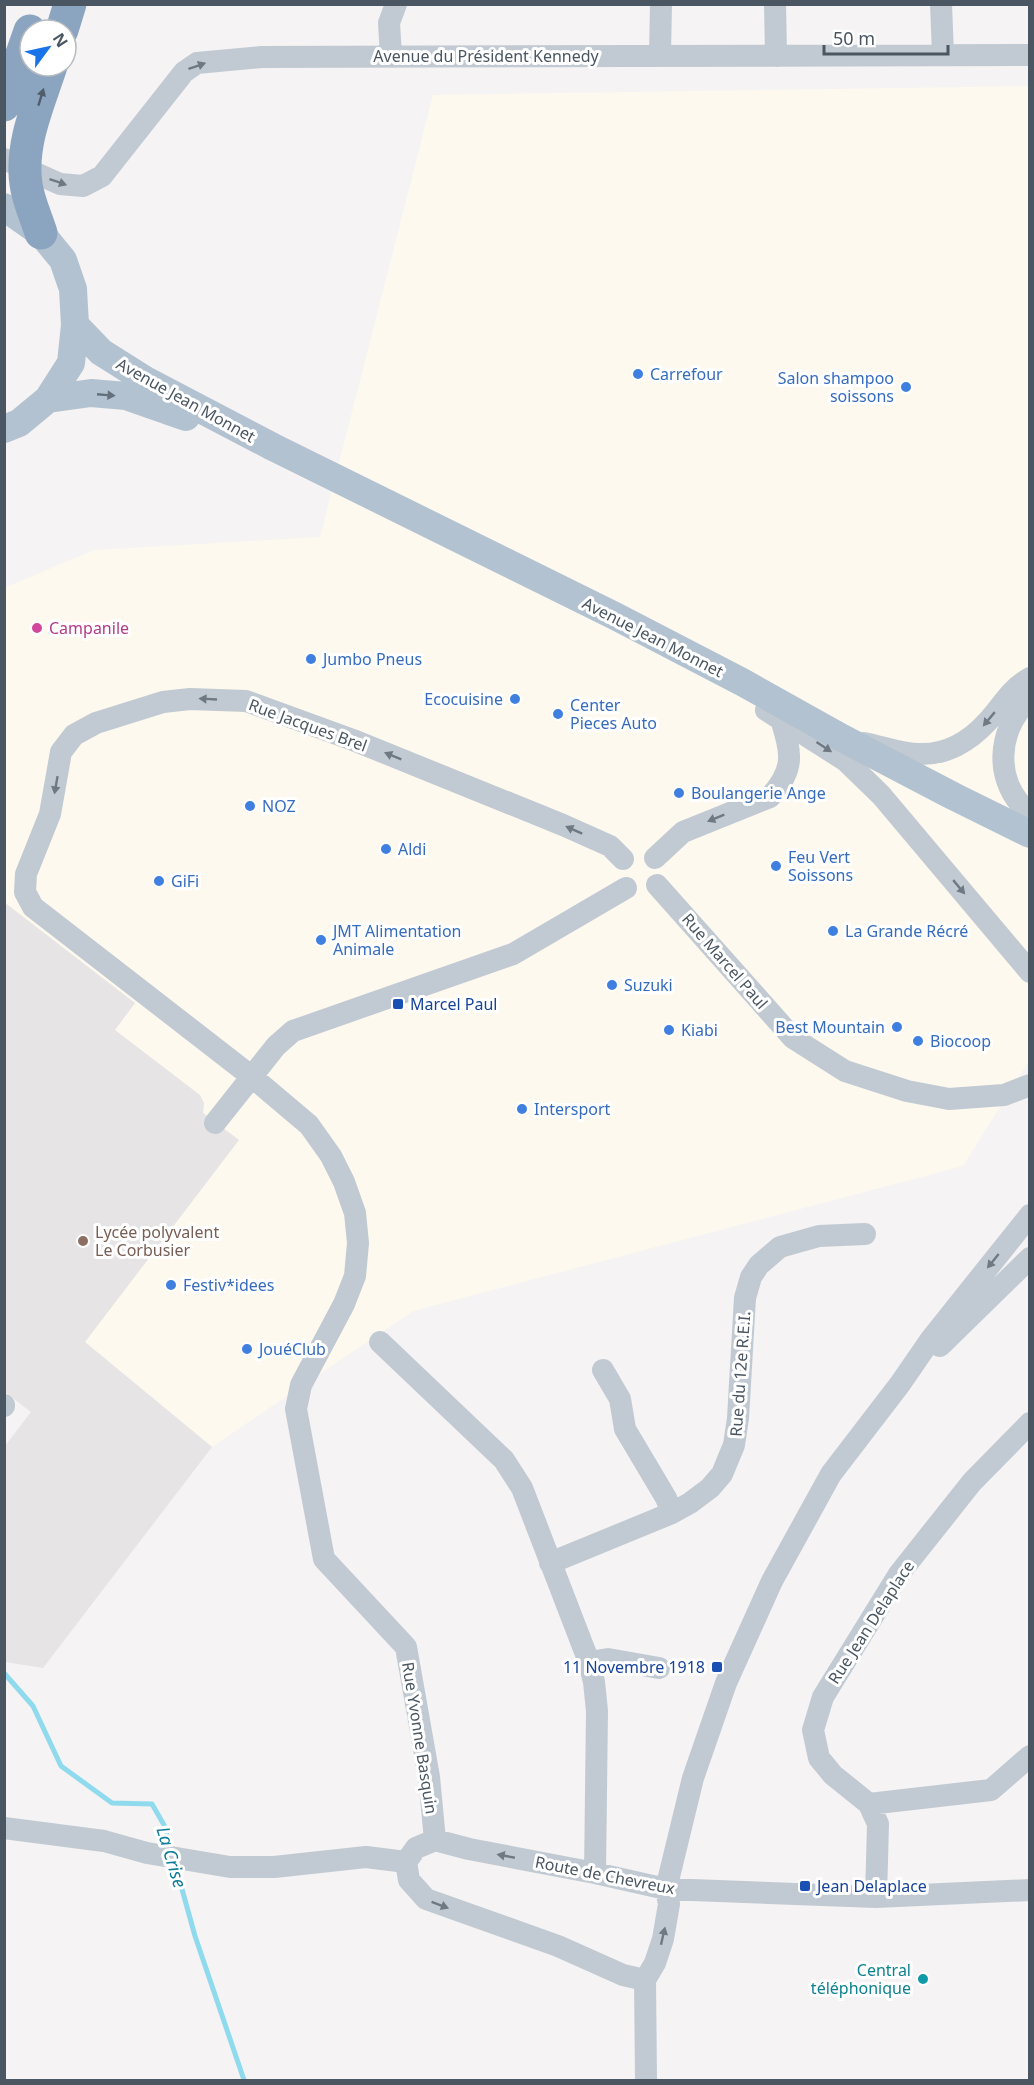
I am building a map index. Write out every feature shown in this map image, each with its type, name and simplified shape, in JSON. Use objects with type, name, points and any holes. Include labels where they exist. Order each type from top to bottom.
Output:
[{"type":"highway","points":[[4,105],[18,65]]},
{"type":"highway","points":[[41,233],[19,162],[47,78]]},
{"type":"main road","points":[[4,207],[41,233],[63,260],[73,289],[75,325],[71,363],[48,399],[19,423],[4,429]]},
{"type":"main road","name":"Avenue Jean Monnet","points":[[75,325],[101,352],[147,381],[273,447],[615,616],[1029,834]]},
{"type":"main road","name":"Avenue Jean Monnet","points":[[48,399],[91,393],[126,396],[273,447]]},
{"type":"street","points":[[391,56],[389,23],[396,4]]},
{"type":"street","points":[[660,56],[661,4]]},
{"type":"street","points":[[775,4],[776,56]]},
{"type":"street","points":[[941,4],[943,55]]},
{"type":"street","name":"Avenue du Président Kennedy","points":[[19,162],[60,184],[83,186],[102,176],[184,72],[197,63],[262,57],[1029,55]]},
{"type":"street","points":[[615,616],[846,761],[881,795],[1029,972]]},
{"type":"street","points":[[843,738],[918,754],[948,750],[970,739],[988,721],[1005,698],[1029,678]]},
{"type":"street","points":[[1029,698],[1016,712],[1003,750],[1005,775],[1020,806],[1029,814]]},
{"type":"street","name":"Rue Jacques Brel","points":[[251,1076],[33,907],[25,891],[26,874],[50,814],[62,752],[74,735],[96,723],[163,702],[190,699],[246,701],[354,740],[563,825],[610,846],[623,859]]},
{"type":"street","points":[[655,858],[683,832],[770,797],[787,772],[790,748],[780,719]]},
{"type":"street","points":[[635,852],[642,852],[655,858],[660,871],[657,885],[642,893],[626,888],[619,877],[623,859],[635,852]]},
{"type":"street","name":"Rue Marcel Paul","points":[[657,885],[793,1038],[845,1071],[907,1091],[949,1099],[1004,1095],[1029,1085]]},
{"type":"street","points":[[215,1123],[276,1046],[292,1031],[513,954],[626,888]]},
{"type":"street","name":"Rue Yvonne Basquin","points":[[251,1076],[309,1125],[331,1156],[344,1182],[354,1214],[358,1243],[355,1276],[344,1304],[301,1385],[296,1409],[324,1559],[406,1647],[429,1778],[435,1840]]},
{"type":"street","points":[[646,2080],[645,1980],[655,1963],[663,1939],[669,1904],[666,1889],[693,1778],[726,1683],[772,1581],[831,1474],[900,1384],[931,1339],[1029,1215]]},
{"type":"street","name":"Rue du 12e R.E.I.","points":[[550,1563],[672,1513],[710,1488],[722,1474],[734,1445],[738,1418],[745,1299],[751,1277],[759,1265],[780,1246],[819,1236],[865,1234]]},
{"type":"street","points":[[900,1384],[1029,1258]]},
{"type":"street","points":[[380,1342],[504,1460],[522,1488],[589,1662],[594,1682],[597,1711],[595,1873]]},
{"type":"street","points":[[603,1370],[620,1399],[625,1429],[666,1498],[672,1513]]},
{"type":"street","name":"Rue Jean Delaplace","points":[[869,1804],[833,1775],[819,1758],[813,1730],[823,1697],[899,1574],[972,1482],[1029,1423]]},
{"type":"street","points":[[589,1662],[608,1659],[659,1668]]},
{"type":"street","points":[[876,1898],[878,1824],[869,1804],[992,1790],[1029,1756]]},
{"type":"street","points":[[4,1828],[104,1842],[147,1853],[230,1867],[263,1867],[366,1857],[406,1862]]},
{"type":"street","points":[[435,1840],[416,1848],[406,1862],[410,1880],[426,1899],[558,1946],[623,1975],[645,1980]]},
{"type":"street","name":"Route de Chevreux","points":[[435,1840],[666,1889],[876,1898],[1029,1890]]},
{"type":"shaded area","points":[[1029,86],[1029,1061],[963,1166],[413,1311],[212,1447],[85,1342],[215,1123],[5,931],[4,588],[94,550],[320,537],[433,95]]},
{"type":"shaded area","name":"Lycée polyvalent Le Corbusier","points":[[4,902],[135,1003],[115,1030],[200,1095],[204,1103],[203,1113],[239,1140],[85,1342],[212,1447],[43,1668],[5,1662],[5,1446],[31,1412],[5,1392]]},
{"type":"waterway","name":"La Crise","points":[[4,1673],[33,1706],[61,1766],[112,1803],[152,1804],[164,1825],[172,1852]]},
{"type":"waterway","name":"La Crise","points":[[175,1864],[195,1936],[244,2080]]},
{"type":"place","name":"Carrefour","points":[[638,374]]},
{"type":"place","name":"Salon shampoo soissons","points":[[906,387]]},
{"type":"place","name":"Campanile","points":[[37,628]]},
{"type":"place","name":"Jumbo Pneus","points":[[311,659]]},
{"type":"place","name":"Ecocuisine","points":[[515,699]]},
{"type":"place","name":"Center Pieces Auto","points":[[558,714]]},
{"type":"place","name":"Boulangerie Ange","points":[[679,793]]},
{"type":"place","name":"NOZ","points":[[250,806]]},
{"type":"place","name":"Aldi","points":[[386,849]]},
{"type":"place","name":"Feu Vert Soissons","points":[[776,866]]},
{"type":"place","name":"GiFi","points":[[159,881]]},
{"type":"place","name":"La Grande Récré","points":[[833,931]]},
{"type":"place","name":"JMT Alimentation Animale","points":[[321,940]]},
{"type":"place","name":"Suzuki","points":[[612,985]]},
{"type":"place","name":"Marcel Paul","points":[[398,1004]]},
{"type":"place","name":"Best Mountain","points":[[897,1027]]},
{"type":"place","name":"Kiabi","points":[[669,1030]]},
{"type":"place","name":"Biocoop","points":[[918,1041]]},
{"type":"place","name":"Intersport","points":[[522,1109]]},
{"type":"place","name":"Lycée polyvalent Le Corbusier","points":[[83,1241]]},
{"type":"place","name":"Festiv*idees","points":[[171,1285]]},
{"type":"place","name":"JouéClub","points":[[247,1349]]},
{"type":"place","name":"11 Novembre 1918","points":[[717,1667]]},
{"type":"place","name":"Jean Delaplace","points":[[805,1886]]},
{"type":"place","name":"Central téléphonique","points":[[923,1979]]}]
